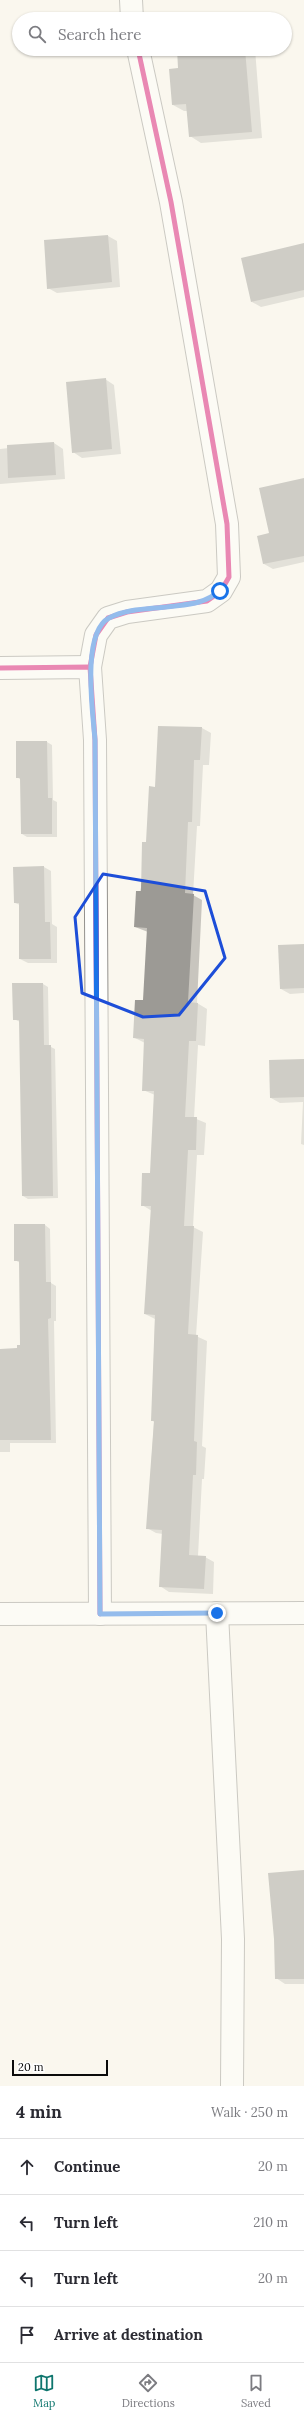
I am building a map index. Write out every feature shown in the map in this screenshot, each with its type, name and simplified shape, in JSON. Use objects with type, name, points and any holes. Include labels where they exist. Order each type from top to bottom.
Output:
[{"type":"street","points":[[131,0],[132,12]]},
{"type":"street","points":[[100,1614],[95,748],[90,667],[96,635],[108,618],[127,612],[206,601],[220,591],[229,577],[227,524],[171,202],[140,56]]},
{"type":"street","points":[[0,668],[90,667]]},
{"type":"street","points":[[217,1613],[234,1939],[232,2086]]},
{"type":"street","points":[[0,1614],[304,1613]]},
{"type":"highlighted area","points":[[103,874],[156,881],[205,891],[225,958],[179,1015],[143,1017],[82,993],[75,917]]},
{"type":"building","points":[[177,56],[246,56],[252,132],[189,137],[186,104],[172,105],[169,69],[178,68]]},
{"type":"building","points":[[108,235],[112,282],[47,289],[44,240]]},
{"type":"building","points":[[304,243],[304,290],[251,302],[241,258]]},
{"type":"building","points":[[106,378],[112,449],[72,453],[66,382]]},
{"type":"building","points":[[54,442],[56,475],[8,478],[7,445]]},
{"type":"building","points":[[304,478],[304,556],[263,564],[257,536],[269,533],[259,488]]},
{"type":"building","points":[[158,726],[202,727],[200,760],[194,760],[192,822],[188,822],[185,893],[194,894],[188,1002],[198,1003],[196,1041],[189,1041],[185,1117],[197,1117],[196,1150],[188,1150],[184,1226],[194,1226],[188,1334],[198,1335],[194,1441],[197,1442],[196,1475],[193,1475],[189,1555],[206,1556],[204,1589],[159,1587],[162,1530],[146,1529],[154,1421],[151,1421],[155,1315],[144,1314],[151,1206],[141,1206],[142,1173],[150,1173],[154,1091],[142,1091],[144,1039],[133,1038],[135,1000],[143,1000],[147,928],[134,927],[136,891],[141,891],[142,842],[146,842],[149,786],[155,787]]},
{"type":"building","points":[[16,741],[47,741],[48,798],[52,798],[52,834],[21,834],[20,778],[16,778]]},
{"type":"building","points":[[44,866],[45,922],[50,922],[51,959],[19,959],[19,903],[14,903],[13,867]]},
{"type":"building","points":[[304,944],[304,988],[280,989],[278,945]]},
{"type":"building","points":[[12,983],[43,983],[44,1045],[51,1045],[53,1196],[22,1196],[19,1020],[13,1020]]},
{"type":"building","points":[[304,1059],[304,1097],[270,1098],[269,1060]]},
{"type":"building","points":[[14,1224],[45,1224],[46,1282],[51,1282],[51,1318],[48,1319],[51,1440],[0,1440],[0,1349],[17,1348],[17,1345],[20,1345],[19,1261],[14,1261]]},
{"type":"building","points":[[304,1870],[304,1979],[275,1979],[274,1939],[268,1873]]},
{"type":"cycle path","points":[[90,667],[96,635],[108,618],[127,612],[207,601],[221,591],[229,577],[227,524],[171,202],[140,56]]},
{"type":"cycle path","points":[[0,668],[90,667],[95,740],[100,1614]]},
{"type":"route","points":[[217,1613],[100,1614],[95,740],[90,667],[96,635],[108,618],[127,612],[206,601],[220,591]]}]
